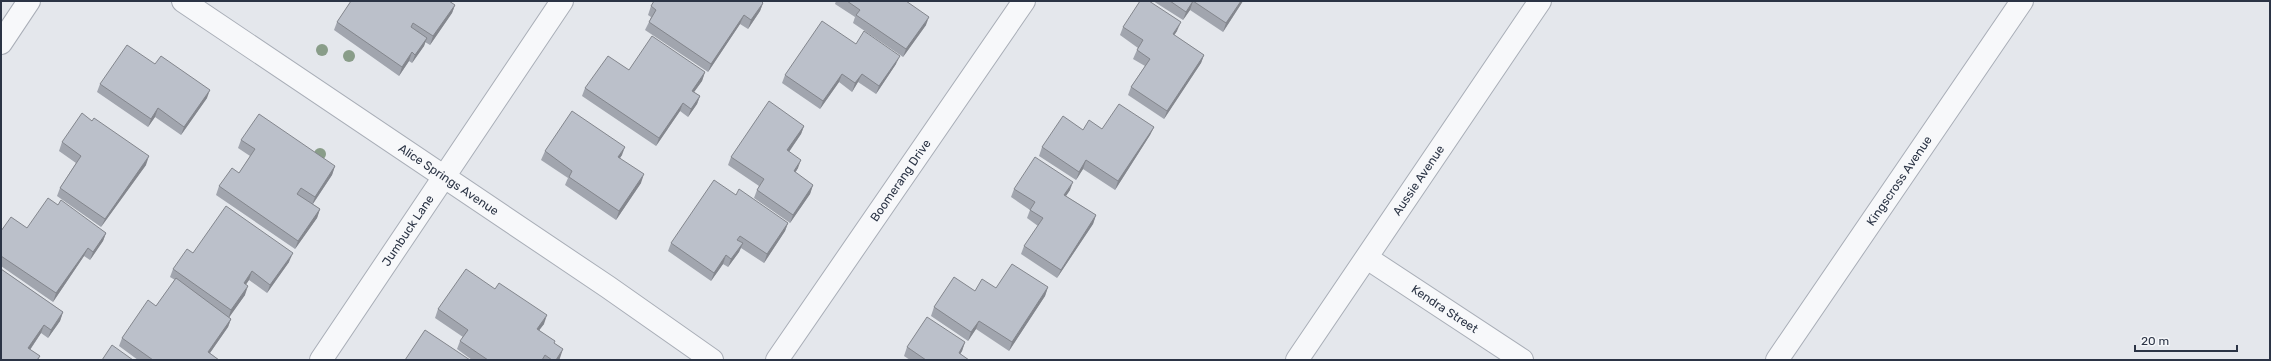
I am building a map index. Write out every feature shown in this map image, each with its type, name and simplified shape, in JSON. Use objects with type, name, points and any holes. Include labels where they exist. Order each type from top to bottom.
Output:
[{"type":"street","points":[[1,43],[29,1]]},
{"type":"street","name":"Alice Springs Avenue","points":[[183,1],[712,360]]},
{"type":"street","name":"Jumbuck Lane","points":[[321,360],[562,1]]},
{"type":"street","name":"Boomerang Drive","points":[[777,360],[1024,1]]},
{"type":"street","name":"Aussie Avenue","points":[[1297,360],[1540,1]]},
{"type":"street","name":"Kingscross Avenue","points":[[1777,360],[2022,1]]},
{"type":"street","name":"Kendra Street","points":[[1367,258],[1522,360]]},
{"type":"building","points":[[351,1],[449,1],[455,5],[433,36],[413,23],[411,27],[427,38],[415,55],[412,52],[402,67],[337,22]]},
{"type":"building","points":[[654,1],[761,1],[763,3],[751,20],[744,15],[711,64],[649,22],[656,10],[651,6]]},
{"type":"building","points":[[847,1],[906,1],[929,17],[906,49],[856,15],[860,10]]},
{"type":"building","points":[[1140,1],[1149,1],[1181,22],[1173,34],[1204,55],[1167,111],[1131,87],[1150,59],[1137,50],[1143,40],[1123,27]]},
{"type":"building","points":[[1170,1],[1193,1],[1186,12]]},
{"type":"building","points":[[1193,1],[1241,1],[1226,23]]},
{"type":"building","points":[[822,21],[856,44],[864,31],[900,56],[879,86],[862,74],[855,83],[842,74],[823,101],[785,75]]},
{"type":"building","points":[[652,36],[705,72],[692,91],[700,96],[691,109],[683,103],[659,138],[585,88],[608,56],[629,70]]},
{"type":"building","points":[[127,45],[155,64],[161,56],[210,90],[184,127],[158,108],[151,119],[100,84]]},
{"type":"building","points":[[769,101],[804,126],[787,150],[801,160],[794,171],[813,185],[793,215],[757,190],[764,179],[731,157]]},
{"type":"building","points":[[1119,104],[1154,127],[1118,181],[1086,160],[1079,172],[1042,147],[1063,116],[1083,130],[1089,120],[1102,129]]},
{"type":"building","points":[[572,111],[625,147],[618,157],[644,174],[619,211],[569,177],[572,171],[545,151]]},
{"type":"building","points":[[82,113],[92,121],[94,118],[149,156],[105,219],[60,188],[81,156],[62,142]]},
{"type":"building","points":[[259,114],[335,166],[315,197],[301,188],[297,194],[320,209],[298,241],[219,186],[232,168],[239,173],[255,149],[241,140]]},
{"type":"building","points":[[1035,157],[1073,182],[1064,195],[1096,215],[1061,270],[1024,246],[1043,218],[1030,210],[1035,202],[1014,189]]},
{"type":"building","points":[[714,180],[736,195],[739,189],[788,223],[767,254],[740,236],[737,240],[743,243],[731,259],[726,255],[714,273],[671,243]]},
{"type":"building","points":[[48,198],[58,205],[61,200],[106,233],[93,252],[88,248],[56,293],[1,256],[1,231],[11,217],[27,228]]},
{"type":"building","points":[[226,206],[293,253],[270,285],[252,271],[244,283],[248,286],[231,310],[173,269],[187,249],[193,253]]},
{"type":"building","points":[[1012,264],[1048,287],[1012,342],[979,321],[971,332],[934,307],[954,277],[975,291],[982,279],[996,288]]},
{"type":"building","points":[[1,269],[63,312],[51,330],[44,325],[28,348],[40,356],[37,360],[1,360]]},
{"type":"building","points":[[466,269],[495,289],[499,283],[547,315],[537,329],[555,341],[554,343],[563,349],[556,360],[552,360],[545,355],[542,360],[488,360],[460,341],[468,330],[438,309]]},
{"type":"building","points":[[176,278],[231,319],[208,352],[219,360],[153,360],[122,338],[148,300],[156,306]]},
{"type":"building","points":[[927,317],[965,342],[959,353],[969,360],[926,360],[907,347]]},
{"type":"building","points":[[425,330],[470,360],[405,360]]},
{"type":"building","points":[[112,345],[133,360],[102,360]]}]
